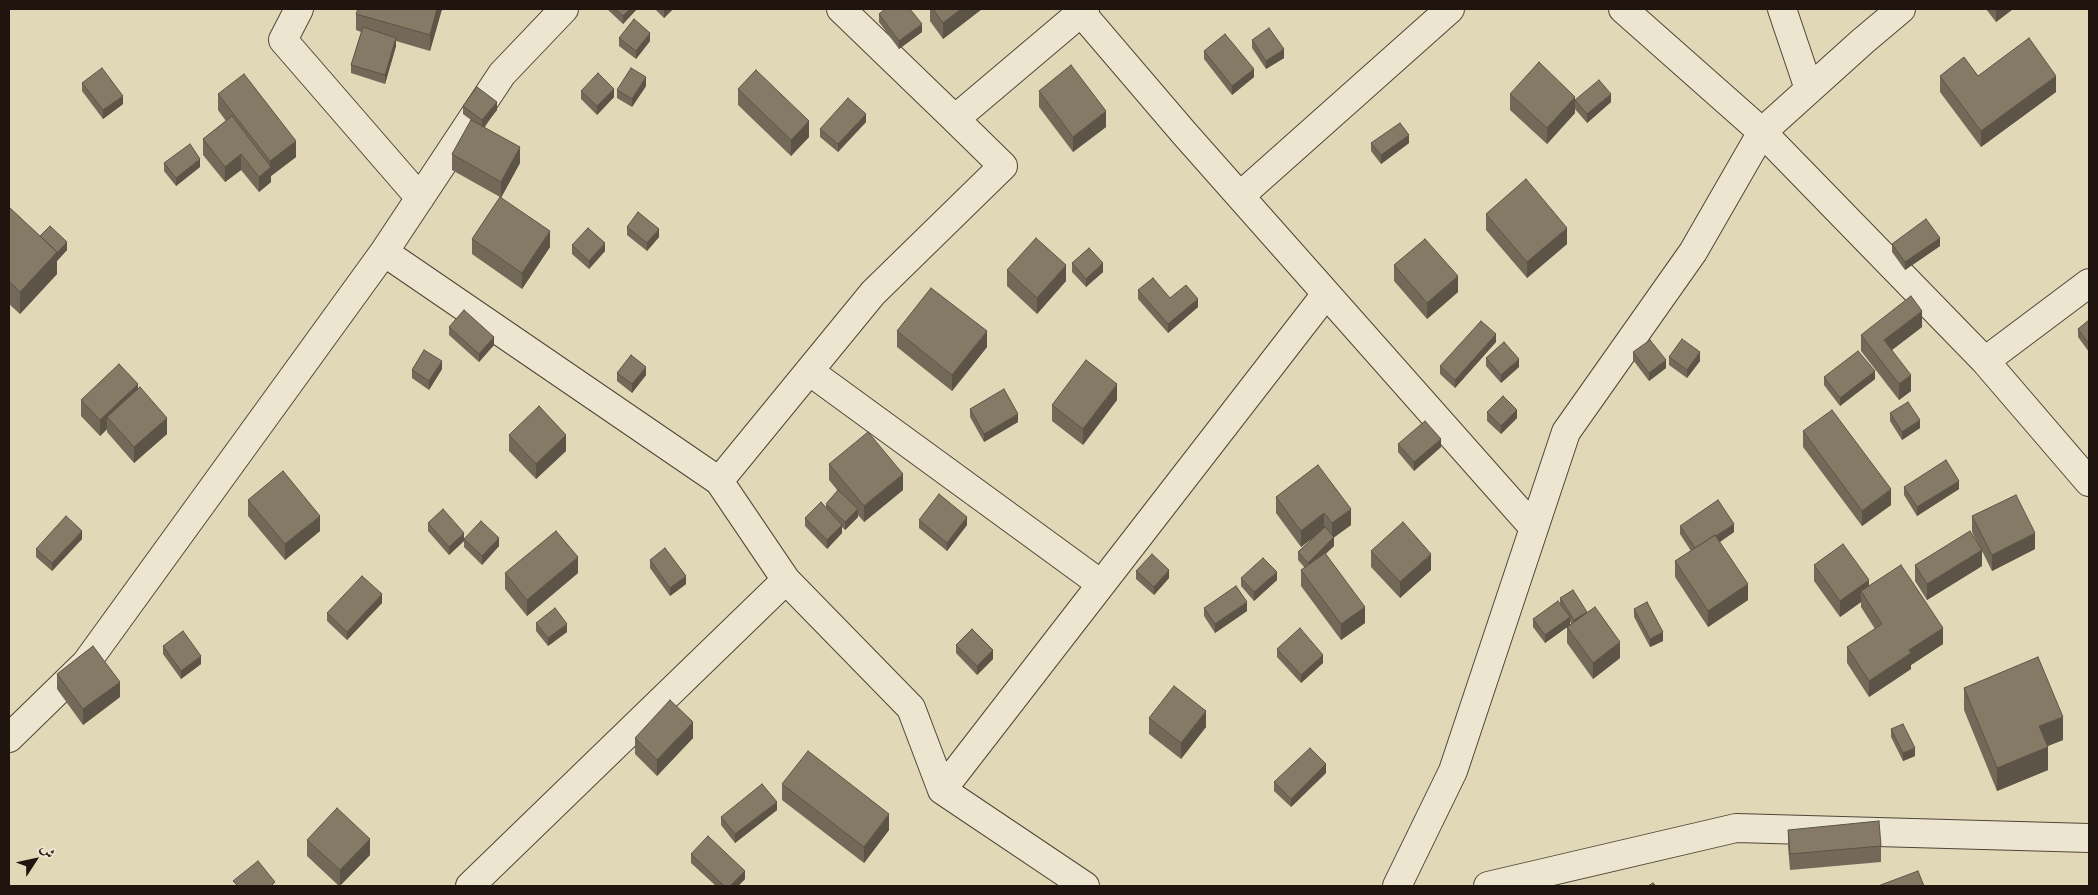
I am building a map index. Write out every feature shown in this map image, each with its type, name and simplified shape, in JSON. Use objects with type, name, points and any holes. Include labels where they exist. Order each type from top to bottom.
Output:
[{"type":"street","points":[[9,738],[86,663],[384,252],[502,74],[564,9]]},
{"type":"street","points":[[719,481],[873,293],[1003,166],[840,9]]},
{"type":"street","points":[[1240,196],[1450,9]]},
{"type":"street","points":[[1623,9],[1762,132],[1985,361],[2089,482]]},
{"type":"street","points":[[1782,9],[1809,89]]},
{"type":"street","points":[[1397,886],[1452,770],[1566,432],[1693,252],[1762,132],[1901,9]]},
{"type":"street","points":[[296,10],[283,40],[420,198]]},
{"type":"street","points":[[955,119],[1081,10],[1240,196],[1534,528]]},
{"type":"street","points":[[384,252],[719,481],[786,580],[911,708],[942,790],[1085,886]]},
{"type":"street","points":[[1985,361],[2089,283]]},
{"type":"street","points":[[942,790],[1326,294]]},
{"type":"street","points":[[809,371],[1101,584]]},
{"type":"street","points":[[470,886],[786,580]]},
{"type":"street","points":[[1488,886],[1736,828],[2089,838]]},
{"type":"building","points":[[358,9],[437,9],[430,35],[356,14]]},
{"type":"building","points":[[615,9],[630,9],[623,16]]},
{"type":"building","points":[[885,9],[910,9],[922,24],[899,41],[879,14]]},
{"type":"building","points":[[933,9],[961,9],[943,23]]},
{"type":"building","points":[[634,19],[650,33],[636,51],[619,38]]},
{"type":"building","points":[[363,27],[396,38],[385,75],[351,65]]},
{"type":"building","points":[[1269,28],[1284,49],[1266,61],[1252,40]]},
{"type":"building","points":[[1225,34],[1254,69],[1232,86],[1204,51]]},
{"type":"building","points":[[2029,38],[2056,76],[1981,131],[1940,76],[1964,57],[1978,76]]},
{"type":"building","points":[[1539,62],[1575,97],[1547,128],[1510,94]]},
{"type":"building","points":[[1071,65],[1106,111],[1073,137],[1039,91]]},
{"type":"building","points":[[102,68],[123,96],[103,110],[82,83]]},
{"type":"building","points":[[631,68],[646,77],[632,99],[617,90]]},
{"type":"building","points":[[756,70],[809,121],[791,140],[738,89]]},
{"type":"building","points":[[598,73],[614,89],[597,106],[581,91]]},
{"type":"building","points":[[244,74],[296,141],[270,161],[218,94]]},
{"type":"building","points":[[1599,80],[1611,94],[1587,114],[1575,100]]},
{"type":"building","points":[[477,87],[497,102],[482,120],[463,106]]},
{"type":"building","points":[[848,98],[866,114],[838,144],[820,129]]},
{"type":"building","points":[[232,116],[271,167],[259,177],[241,154],[225,167],[203,139]]},
{"type":"building","points":[[471,120],[520,147],[501,182],[452,154]]},
{"type":"building","points":[[1400,123],[1409,135],[1381,155],[1371,143]]},
{"type":"building","points":[[190,144],[200,159],[176,178],[164,163]]},
{"type":"building","points":[[1526,179],[1567,228],[1527,262],[1486,214]]},
{"type":"building","points":[[500,197],[550,231],[522,273],[472,239]]},
{"type":"building","points":[[9,207],[57,252],[20,292],[9,281]]},
{"type":"building","points":[[638,212],[659,229],[647,243],[627,227]]},
{"type":"building","points":[[1926,219],[1940,238],[1905,262],[1892,244]]},
{"type":"building","points":[[50,226],[67,242],[57,253],[40,236]]},
{"type":"building","points":[[588,228],[605,243],[589,261],[572,245]]},
{"type":"building","points":[[1036,238],[1066,265],[1037,298],[1007,270]]},
{"type":"building","points":[[1425,239],[1458,276],[1427,303],[1394,265]]},
{"type":"building","points":[[1089,248],[1103,263],[1086,279],[1072,263]]},
{"type":"building","points":[[1153,278],[1170,298],[1186,285],[1198,299],[1168,324],[1138,290]]},
{"type":"building","points":[[931,288],[987,331],[952,375],[897,331]]},
{"type":"building","points":[[1911,296],[1922,311],[1884,340],[1911,375],[1899,384],[1861,335]]},
{"type":"building","points":[[464,310],[494,337],[479,354],[449,327]]},
{"type":"building","points":[[2089,320],[2089,344],[2078,329]]},
{"type":"building","points":[[1481,321],[1496,334],[1455,380],[1440,366]]},
{"type":"building","points":[[1682,339],[1700,352],[1687,370],[1669,357]]},
{"type":"building","points":[[1650,340],[1666,360],[1649,373],[1633,352]]},
{"type":"building","points":[[1504,342],[1519,359],[1501,375],[1486,358]]},
{"type":"building","points":[[424,350],[442,361],[429,381],[412,370]]},
{"type":"building","points":[[1858,351],[1875,371],[1840,398],[1824,377]]},
{"type":"building","points":[[631,355],[646,367],[632,384],[617,373]]},
{"type":"building","points":[[1086,360],[1117,384],[1083,429],[1052,405]]},
{"type":"building","points":[[119,364],[138,384],[100,420],[81,400]]},
{"type":"building","points":[[140,387],[167,418],[134,447],[107,417]]},
{"type":"building","points":[[1004,389],[1018,414],[984,434],[970,409]]},
{"type":"building","points":[[1503,396],[1517,410],[1501,426],[1487,412]]},
{"type":"building","points":[[1908,402],[1920,420],[1902,432],[1890,413]]},
{"type":"building","points":[[539,406],[566,435],[536,464],[509,435]]},
{"type":"building","points":[[1832,410],[1891,489],[1862,511],[1803,431]]},
{"type":"building","points":[[1425,421],[1441,439],[1414,462],[1398,444]]},
{"type":"building","points":[[868,432],[903,474],[864,506],[829,464]]},
{"type":"building","points":[[1946,460],[1959,481],[1917,507],[1904,487]]},
{"type":"building","points":[[1318,465],[1351,509],[1332,523],[1324,513],[1301,531],[1276,497]]},
{"type":"building","points":[[283,471],[320,516],[285,544],[248,500]]},
{"type":"building","points":[[838,490],[858,509],[845,522],[826,504]]},
{"type":"building","points":[[939,494],[967,517],[947,543],[919,520]]},
{"type":"building","points":[[2016,495],[2035,533],[1992,555],[1972,516]]},
{"type":"building","points":[[1718,500],[1734,524],[1695,548],[1680,526]]},
{"type":"building","points":[[821,502],[842,525],[827,540],[805,518]]},
{"type":"building","points":[[443,509],[464,533],[449,547],[428,523]]},
{"type":"building","points":[[66,516],[82,531],[52,563],[36,549]]},
{"type":"building","points":[[481,521],[499,538],[482,556],[464,539]]},
{"type":"building","points":[[1403,522],[1431,554],[1400,582],[1371,551]]},
{"type":"building","points":[[1325,527],[1334,537],[1308,563],[1298,552]]},
{"type":"building","points":[[556,531],[578,557],[527,600],[505,573]]},
{"type":"building","points":[[1970,531],[1982,550],[1927,584],[1915,565]]},
{"type":"building","points":[[1715,535],[1748,584],[1708,611],[1675,561]]},
{"type":"building","points":[[1843,544],[1869,580],[1840,601],[1814,565]]},
{"type":"building","points":[[665,548],[686,576],[670,588],[650,560]]},
{"type":"building","points":[[1325,553],[1365,607],[1341,624],[1301,570]]},
{"type":"building","points":[[1152,554],[1169,570],[1154,587],[1136,571]]},
{"type":"building","points":[[1263,558],[1277,572],[1254,592],[1241,578]]},
{"type":"building","points":[[1901,565],[1943,628],[1909,650],[1911,653],[1869,681],[1847,647],[1882,624],[1861,591]]},
{"type":"building","points":[[362,576],[382,594],[347,632],[327,613]]},
{"type":"building","points":[[1236,586],[1247,602],[1215,624],[1204,608]]},
{"type":"building","points":[[1573,590],[1587,612],[1574,620],[1560,598]]},
{"type":"building","points":[[1558,601],[1570,617],[1545,635],[1533,619]]},
{"type":"building","points":[[1647,602],[1663,632],[1650,639],[1634,609]]},
{"type":"building","points":[[1595,607],[1620,642],[1593,663],[1567,627]]},
{"type":"building","points":[[555,608],[567,624],[548,638],[536,623]]},
{"type":"building","points":[[1300,628],[1323,655],[1301,675],[1277,649]]},
{"type":"building","points":[[972,629],[993,650],[977,666],[956,645]]},
{"type":"building","points":[[183,631],[201,656],[181,671],[163,646]]},
{"type":"building","points":[[93,646],[120,682],[83,709],[57,674]]},
{"type":"building","points":[[2038,657],[2063,717],[2039,726],[2048,747],[1997,768],[1964,688]]},
{"type":"building","points":[[1174,686],[1206,711],[1181,743],[1149,718]]},
{"type":"building","points":[[670,700],[693,722],[657,760],[635,738]]},
{"type":"building","points":[[1903,724],[1915,748],[1903,753],[1891,729]]},
{"type":"building","points":[[1310,748],[1326,764],[1291,799],[1274,782]]},
{"type":"building","points":[[808,751],[889,814],[864,847],[782,784]]},
{"type":"building","points":[[762,784],[777,802],[735,834],[721,817]]},
{"type":"building","points":[[337,808],[370,839],[340,870],[307,840]]},
{"type":"building","points":[[1879,821],[1881,846],[1790,854],[1788,830]]},
{"type":"building","points":[[708,836],[745,871],[730,886],[724,886],[691,854]]},
{"type":"building","points":[[258,861],[275,882],[271,886],[238,886],[233,881]]},
{"type":"building","points":[[1918,871],[1924,886],[1878,886]]}]
